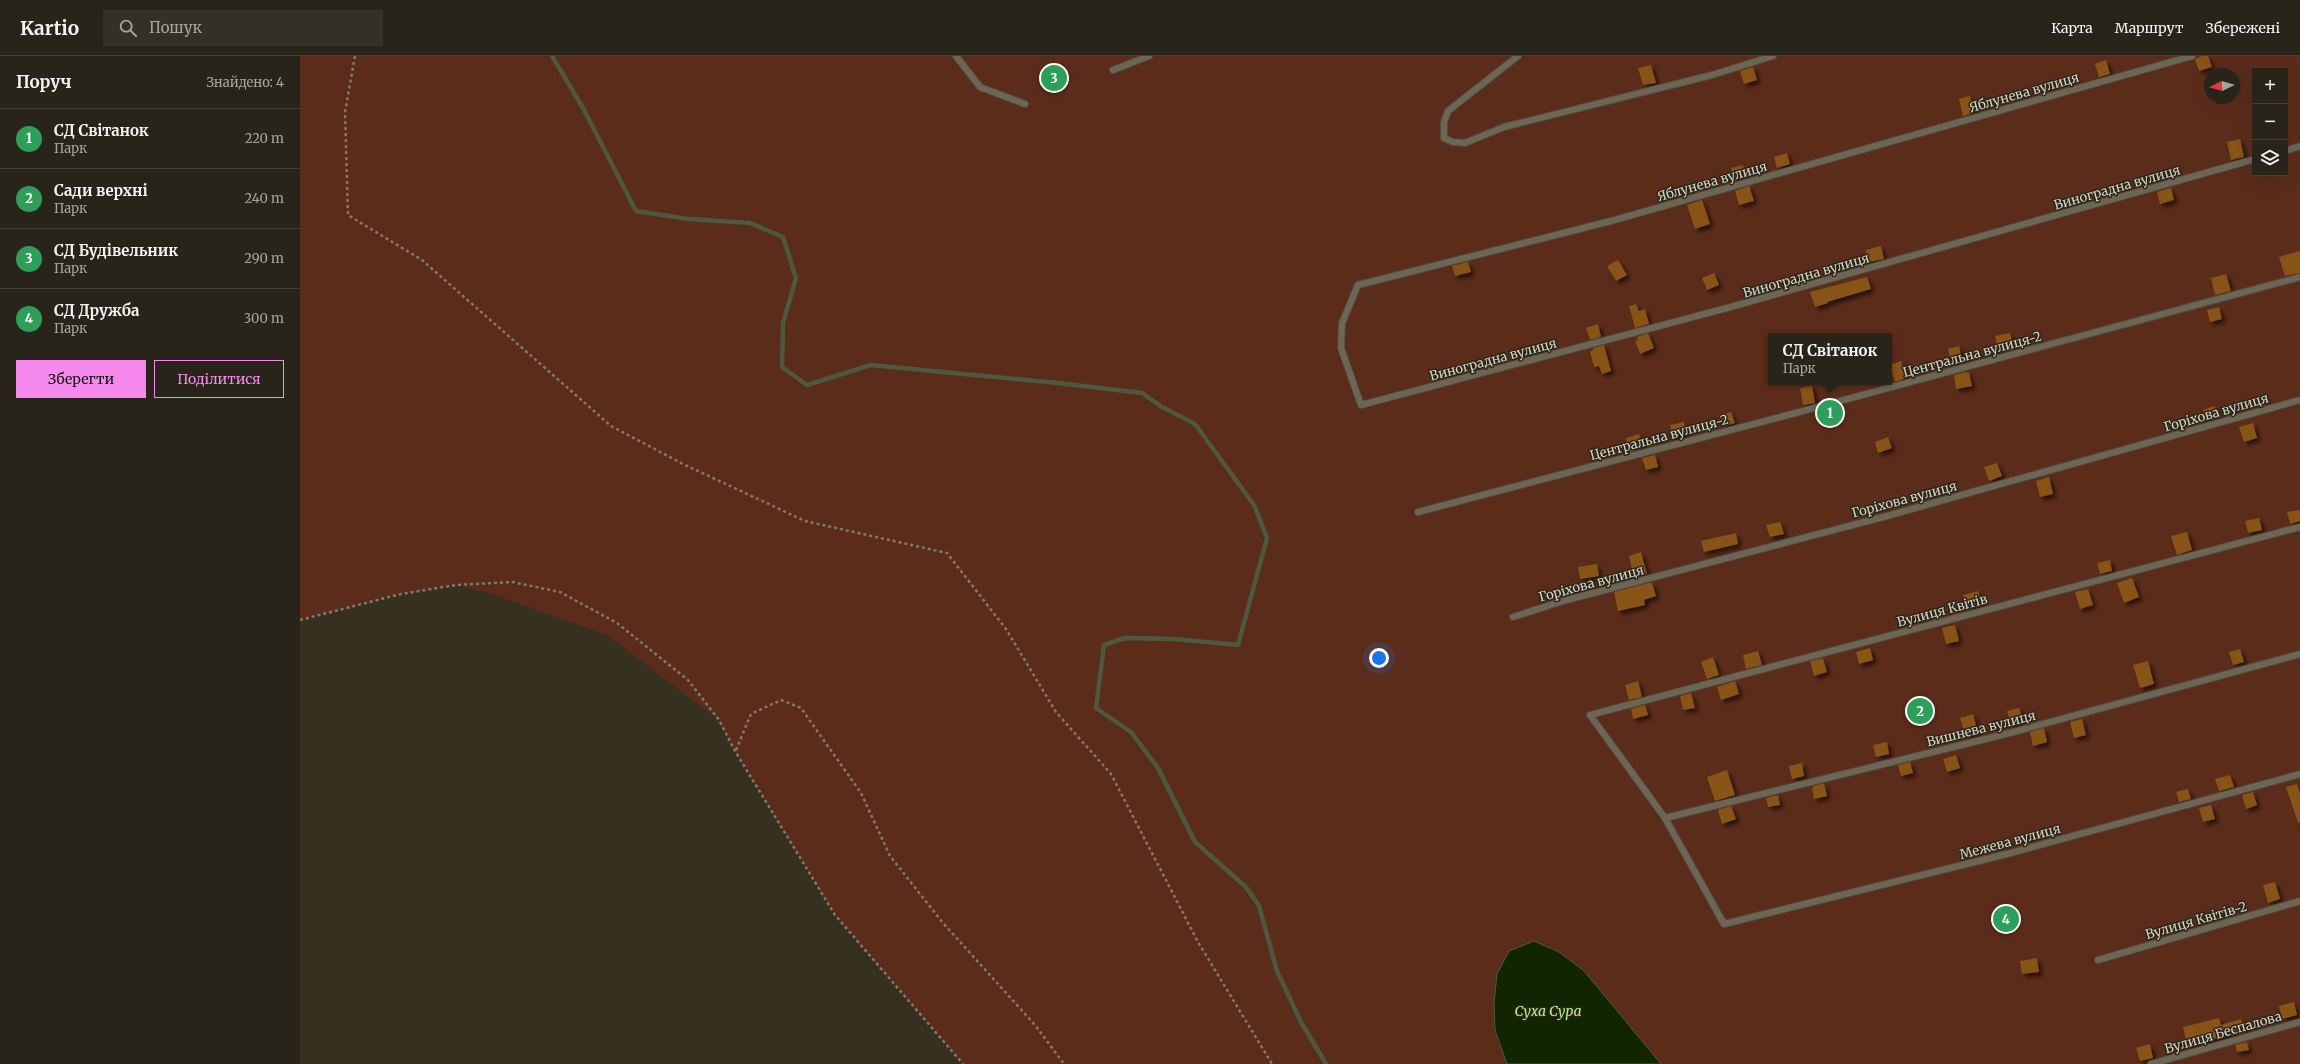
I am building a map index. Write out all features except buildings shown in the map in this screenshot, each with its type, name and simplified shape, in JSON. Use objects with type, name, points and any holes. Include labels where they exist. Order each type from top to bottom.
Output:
[{"type":"lane","points":[[956,56],[980,87],[1026,104]]},
{"type":"lane","points":[[1113,70],[1149,56]]},
{"type":"lane","points":[[1518,56],[1448,111],[1444,122],[1444,138],[1453,142],[1465,142],[1504,127],[1712,75],[1773,56]]},
{"type":"lane","name":"Яблунева вулиця","points":[[1360,405],[1341,348],[1342,323],[1358,285],[1610,221],[2192,56]]},
{"type":"lane","points":[[2288,150],[2300,146]]},
{"type":"lane","name":"Виноградна вулиця","points":[[1360,405],[1727,308],[2252,160]]},
{"type":"lane","name":"Центральна вулиця-2","points":[[1418,512],[1810,409],[2300,277]]},
{"type":"lane","name":"Горіхова вулиця","points":[[1513,617],[1563,601],[1886,516],[2300,400]]},
{"type":"lane","name":"Вулиця Квітів","points":[[1665,818],[1590,715],[2300,527]]},
{"type":"lane","name":"Вишнева вулиця","points":[[1665,818],[2010,733],[2300,654]]},
{"type":"lane","name":"Межева вулиця","points":[[1665,818],[1724,924],[2007,854],[2300,774]]},
{"type":"lane","name":"Вулиця Квітів-2","points":[[2098,960],[2300,901]]},
{"type":"lane","name":"Вулиця Беспалова","points":[[2151,1064],[2300,1022]]},
{"type":"path","points":[[355,56],[345,112],[348,215],[422,260],[611,426],[683,464],[805,521],[947,553],[1006,629],[1056,712],[1111,774],[1198,942],[1272,1064]]},
{"type":"path","points":[[300,620],[401,594],[456,585],[512,582],[560,592],[617,623],[688,680],[719,720],[735,751],[835,915],[963,1064]]},
{"type":"path","points":[[735,751],[751,714],[782,700],[800,708],[861,793],[890,856],[943,923],[1035,1025],[1064,1064]]},
{"type":"shaded area","points":[[300,56],[2300,56],[2300,1064],[1661,1064],[1584,971],[1497,974],[1495,1030],[1507,1064],[963,1064],[835,915],[735,751],[719,720],[607,635],[489,593],[456,585],[401,594],[300,620]]},
{"type":"water","name":"Суха Сура","points":[[1534,941],[1559,952],[1584,971],[1661,1064],[1507,1064],[1495,1030],[1494,1003],[1497,974],[1509,951]]},
{"type":"waterway","points":[[552,56],[583,108],[636,211],[689,219],[750,223],[783,237],[796,278],[783,323],[782,367],[807,385],[871,365],[1058,383],[1142,393],[1162,407],[1195,424],[1254,505],[1267,538],[1238,645],[1174,639],[1125,638],[1104,645],[1096,708],[1131,732],[1158,768],[1195,842],[1246,887],[1259,906],[1277,971],[1301,1022],[1326,1064]]},
{"type":"place","name":"СД Будівельник","points":[[1054,78]]},
{"type":"place","name":"СД Світанок","points":[[1830,413]]},
{"type":"place","name":"Сади верхні","points":[[1920,711]]},
{"type":"place","name":"СД Дружба","points":[[2006,919]]}]
